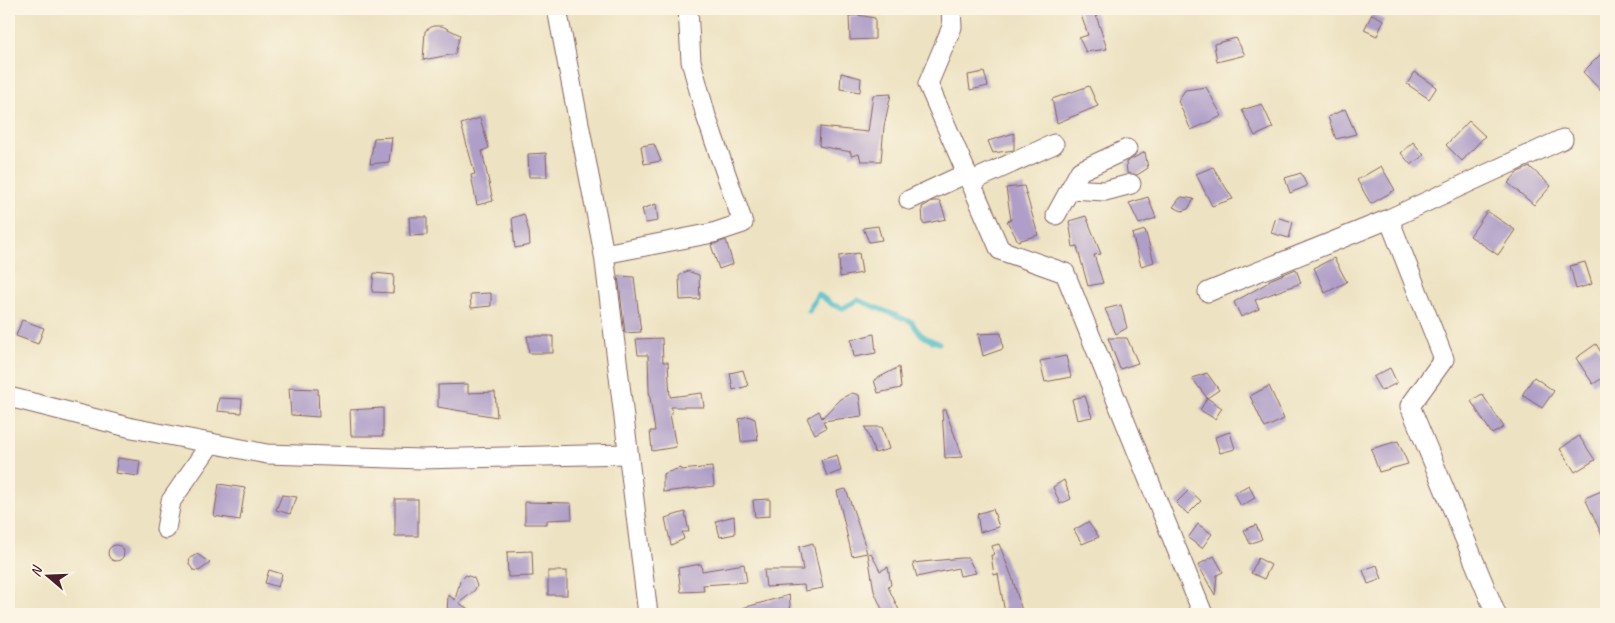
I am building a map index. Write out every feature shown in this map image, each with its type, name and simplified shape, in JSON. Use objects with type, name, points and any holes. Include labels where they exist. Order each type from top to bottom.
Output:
[{"type":"street","points":[[557,9],[604,254],[648,614]]},
{"type":"street","points":[[604,254],[713,233],[743,223],[706,116],[691,61],[688,9]]},
{"type":"street","points":[[951,9],[952,27],[928,84],[1000,250],[1065,273],[1202,614]]},
{"type":"street","points":[[1208,292],[1389,219],[1563,139]]},
{"type":"street","points":[[909,200],[1054,144]]},
{"type":"street","points":[[1056,215],[1080,171],[1127,149]]},
{"type":"street","points":[[1070,189],[1104,191],[1131,184]]},
{"type":"street","points":[[1389,219],[1444,360],[1410,406],[1496,614]]},
{"type":"street","points":[[9,397],[132,428],[267,454],[411,459],[627,454]]},
{"type":"street","points":[[166,529],[171,501],[211,443]]},
{"type":"building","points":[[1079,9],[1094,9],[1107,49],[1086,52],[1079,38],[1088,35]]},
{"type":"building","points":[[1372,14],[1384,20],[1377,36],[1364,30]]},
{"type":"building","points":[[858,15],[875,18],[875,39],[850,40],[849,16]]},
{"type":"building","points":[[433,26],[442,26],[460,35],[455,54],[423,60],[425,31]]},
{"type":"building","points":[[1236,38],[1245,55],[1217,62],[1214,44]]},
{"type":"building","points":[[1606,49],[1606,96],[1583,72]]},
{"type":"building","points":[[984,72],[988,86],[970,90],[968,75]]},
{"type":"building","points":[[1415,72],[1437,87],[1429,99],[1407,84]]},
{"type":"building","points":[[841,73],[861,78],[860,92],[840,89]]},
{"type":"building","points":[[1089,86],[1098,106],[1057,123],[1052,99]]},
{"type":"building","points":[[1206,87],[1222,116],[1191,130],[1178,101],[1185,90]]},
{"type":"building","points":[[891,94],[884,126],[881,161],[861,161],[859,154],[851,156],[851,152],[819,146],[820,127],[868,132],[873,95]]},
{"type":"building","points":[[1262,104],[1273,128],[1255,136],[1242,110]]},
{"type":"building","points":[[1345,109],[1356,134],[1336,139],[1328,117]]},
{"type":"building","points":[[480,118],[489,148],[482,151],[493,201],[477,205],[471,175],[475,174],[461,124]]},
{"type":"building","points":[[1469,121],[1485,136],[1462,161],[1446,145]]},
{"type":"building","points":[[1014,133],[1014,150],[993,153],[988,141]]},
{"type":"building","points":[[392,137],[389,162],[370,164],[374,138]]},
{"type":"building","points":[[1413,142],[1424,155],[1411,165],[1401,153]]},
{"type":"building","points":[[654,144],[661,161],[644,164],[641,146]]},
{"type":"building","points":[[1145,152],[1148,168],[1137,175],[1127,173],[1126,162]]},
{"type":"building","points":[[546,153],[547,177],[529,177],[528,154]]},
{"type":"building","points":[[1381,166],[1395,190],[1371,204],[1357,180]]},
{"type":"building","points":[[1213,167],[1233,199],[1212,206],[1196,174]]},
{"type":"building","points":[[1530,167],[1551,186],[1534,205],[1508,183],[1518,172]]},
{"type":"building","points":[[1301,173],[1307,186],[1290,193],[1285,178]]},
{"type":"building","points":[[1024,186],[1038,235],[1018,241],[1007,221],[1011,220],[1006,188]]},
{"type":"building","points":[[1148,197],[1156,218],[1139,224],[1129,203]]},
{"type":"building","points":[[1180,198],[1194,199],[1188,209],[1182,211],[1173,207]]},
{"type":"building","points":[[933,201],[940,201],[946,219],[923,224],[922,207]]},
{"type":"building","points":[[656,204],[658,221],[646,223],[642,209]]},
{"type":"building","points":[[1487,211],[1515,230],[1498,255],[1470,236]]},
{"type":"building","points":[[524,214],[530,245],[515,248],[512,218]]},
{"type":"building","points":[[1086,216],[1101,254],[1094,255],[1103,283],[1088,286],[1077,246],[1073,247],[1069,221]]},
{"type":"building","points":[[409,217],[427,217],[427,235],[410,236]]},
{"type":"building","points":[[1276,217],[1293,222],[1289,238],[1271,233]]},
{"type":"building","points":[[878,226],[882,240],[869,242],[863,228]]},
{"type":"building","points":[[1145,230],[1154,262],[1141,266],[1132,234]]},
{"type":"building","points":[[726,240],[733,264],[719,269],[711,245]]},
{"type":"building","points":[[859,253],[862,273],[840,277],[839,256]]},
{"type":"building","points":[[1334,258],[1347,282],[1325,293],[1314,268]]},
{"type":"building","points":[[1585,262],[1592,284],[1576,289],[1570,266]]},
{"type":"building","points":[[1296,269],[1301,283],[1255,300],[1259,309],[1241,317],[1234,302],[1269,282],[1269,280]]},
{"type":"building","points":[[687,271],[699,275],[700,299],[680,300],[679,276]]},
{"type":"building","points":[[374,273],[394,275],[393,293],[372,292]]},
{"type":"building","points":[[618,276],[634,277],[641,332],[625,333]]},
{"type":"building","points":[[491,293],[491,306],[471,308],[470,294]]},
{"type":"building","points":[[1121,305],[1127,328],[1116,334],[1105,309]]},
{"type":"building","points":[[22,320],[44,328],[38,344],[16,336]]},
{"type":"building","points":[[1001,333],[1003,349],[983,356],[978,334]]},
{"type":"building","points":[[874,334],[876,353],[854,357],[851,340]]},
{"type":"building","points":[[527,336],[553,336],[553,353],[529,353]]},
{"type":"building","points":[[662,338],[663,362],[668,362],[670,397],[702,393],[704,407],[671,407],[672,414],[670,414],[676,447],[652,451],[650,431],[655,431],[649,391],[648,355],[638,355],[636,339]]},
{"type":"building","points":[[1108,338],[1127,338],[1138,363],[1120,369]]},
{"type":"building","points":[[1596,344],[1606,360],[1606,376],[1593,384],[1576,358]]},
{"type":"building","points":[[1066,356],[1071,377],[1045,382],[1040,361]]},
{"type":"building","points":[[899,367],[901,388],[878,393],[874,380]]},
{"type":"building","points":[[1390,368],[1397,383],[1381,391],[1373,377]]},
{"type":"building","points":[[743,370],[748,386],[733,390],[730,373]]},
{"type":"building","points":[[1207,373],[1219,390],[1207,398],[1192,378]]},
{"type":"building","points":[[1534,377],[1554,391],[1542,408],[1522,395]]},
{"type":"building","points":[[468,384],[468,393],[495,392],[497,417],[438,407],[438,385]]},
{"type":"building","points":[[1269,386],[1284,419],[1265,428],[1250,396]]},
{"type":"building","points":[[289,388],[318,389],[319,417],[291,415]]},
{"type":"building","points":[[852,393],[859,395],[862,416],[823,421],[826,428],[815,434],[807,418],[819,411],[822,418],[840,399]]},
{"type":"building","points":[[1482,394],[1504,427],[1492,434],[1471,401]]},
{"type":"building","points":[[1085,396],[1092,417],[1077,420],[1072,399]]},
{"type":"building","points":[[219,398],[242,399],[241,413],[217,411]]},
{"type":"building","points":[[1207,398],[1222,408],[1215,419],[1200,410]]},
{"type":"building","points":[[383,408],[383,436],[351,436],[350,410]]},
{"type":"building","points":[[942,410],[945,410],[963,457],[945,458]]},
{"type":"building","points":[[748,416],[755,419],[758,440],[741,442],[739,419]]},
{"type":"building","points":[[865,427],[882,427],[889,449],[875,453]]},
{"type":"building","points":[[1230,432],[1235,449],[1220,453],[1215,437]]},
{"type":"building","points":[[1579,436],[1595,460],[1575,472],[1560,449]]},
{"type":"building","points":[[1398,441],[1408,464],[1379,472],[1371,449]]},
{"type":"building","points":[[837,455],[841,471],[827,476],[821,460]]},
{"type":"building","points":[[118,458],[140,461],[138,476],[115,473]]},
{"type":"building","points":[[712,467],[714,486],[663,492],[663,474],[680,468],[681,470]]},
{"type":"building","points":[[1064,480],[1071,499],[1060,504],[1053,487]]},
{"type":"building","points":[[219,484],[245,488],[240,520],[214,516]]},
{"type":"building","points":[[1249,485],[1255,498],[1241,506],[1234,493]]},
{"type":"building","points":[[846,489],[867,553],[852,556],[837,491]]},
{"type":"building","points":[[1606,489],[1606,544],[1585,498]]},
{"type":"building","points":[[1189,490],[1201,501],[1188,514],[1176,503]]},
{"type":"building","points":[[282,495],[297,497],[290,514],[276,510]]},
{"type":"building","points":[[395,499],[418,499],[418,536],[395,536]]},
{"type":"building","points":[[770,499],[770,516],[755,517],[753,500]]},
{"type":"building","points":[[525,502],[571,503],[572,519],[547,520],[547,524],[525,524]]},
{"type":"building","points":[[993,509],[999,527],[980,532],[977,514]]},
{"type":"building","points":[[685,512],[689,532],[682,532],[684,539],[671,545],[665,518]]},
{"type":"building","points":[[734,516],[735,534],[720,537],[716,521]]},
{"type":"building","points":[[1088,522],[1099,537],[1082,544],[1074,530]]},
{"type":"building","points":[[1198,524],[1212,534],[1202,548],[1188,538]]},
{"type":"building","points":[[1256,525],[1262,539],[1250,544],[1244,530]]},
{"type":"building","points":[[813,543],[823,588],[805,591],[804,585],[766,587],[764,570],[803,570],[799,547]]},
{"type":"building","points":[[999,544],[1012,577],[1022,611],[1005,613],[998,574],[994,575],[991,555],[994,555],[992,546]]},
{"type":"building","points":[[113,545],[119,545],[124,550],[122,559],[113,561],[108,556],[108,550]]},
{"type":"building","points":[[532,551],[533,576],[508,577],[507,552]]},
{"type":"building","points":[[871,553],[880,571],[888,567],[891,585],[888,587],[901,614],[884,614],[874,591],[868,554]]},
{"type":"building","points":[[197,554],[210,563],[199,571],[193,570],[189,564],[190,558]]},
{"type":"building","points":[[1214,556],[1223,572],[1217,575],[1215,595],[1198,565]]},
{"type":"building","points":[[968,558],[976,573],[960,576],[958,568],[917,577],[913,563]]},
{"type":"building","points":[[1258,558],[1271,565],[1264,579],[1251,573]]},
{"type":"building","points":[[701,564],[702,571],[744,564],[747,582],[703,585],[704,591],[681,592],[678,568]]},
{"type":"building","points":[[1377,565],[1382,579],[1368,584],[1363,570]]},
{"type":"building","points":[[269,570],[282,574],[278,587],[265,583]]},
{"type":"building","points":[[548,571],[567,571],[567,595],[548,595]]},
{"type":"building","points":[[466,575],[474,578],[477,586],[474,591],[459,603],[476,614],[447,614],[448,595],[455,600],[460,581]]},
{"type":"building","points":[[789,595],[791,612],[744,613],[743,608]]},
{"type":"waterway","points":[[809,311],[818,294],[833,305],[843,308],[858,300],[912,322],[922,336],[939,343]]}]
